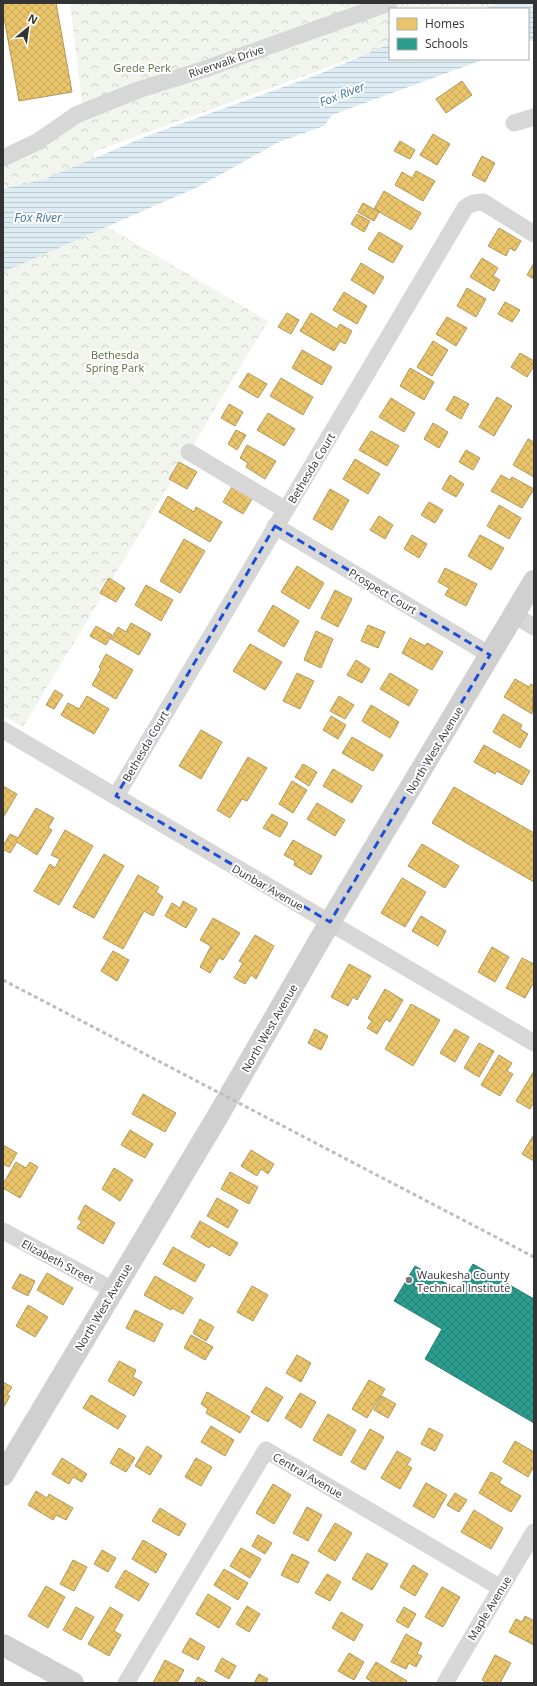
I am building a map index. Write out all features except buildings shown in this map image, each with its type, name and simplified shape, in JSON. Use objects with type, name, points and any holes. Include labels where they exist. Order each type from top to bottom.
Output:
[{"type":"street","name":"Riverwalk Drive","points":[[3,158],[37,142],[76,115],[124,96],[389,3]]},
{"type":"street","points":[[514,123],[534,117]]},
{"type":"street","name":"Bethesda Court","points":[[116,796],[468,205],[483,202],[534,234]]},
{"type":"street","points":[[189,452],[286,510]]},
{"type":"street","name":"Prospect Court","points":[[276,526],[490,655]]},
{"type":"street","name":"North West Avenue","points":[[3,1475],[219,1114],[330,922],[534,581]]},
{"type":"street","points":[[514,615],[534,627]]},
{"type":"street","name":"Dunbar Avenue","points":[[3,730],[534,1043]]},
{"type":"street","name":"Elizabeth Street","points":[[3,1231],[113,1290]]},
{"type":"street","name":"Central Avenue","points":[[126,1683],[266,1450],[501,1588]]},
{"type":"street","name":"Maple Avenue","points":[[445,1683],[534,1532]]},
{"type":"street","points":[[3,1645],[73,1683]]},
{"type":"highlighted area","points":[[275,526],[490,655],[330,922],[116,796]]},
{"type":"green space","name":"Bethesda Spring Park","points":[[70,3],[508,3],[494,8],[389,8],[389,45],[93,152],[106,226],[268,321],[23,727],[3,716],[3,165],[86,116],[82,103]]},
{"type":"water","points":[[502,3],[534,3],[534,40],[529,42],[529,8],[486,8]]},
{"type":"water","name":"Fox River","points":[[389,44],[389,60],[482,60],[332,115],[324,126],[279,142],[198,187],[3,272],[3,189],[45,179],[147,136],[314,76]]},
{"type":"railway","points":[[3,980],[534,1257]]},
{"type":"place","name":"Waukesha County Technical Institute","points":[[409,1280]]},
{"type":"park label","name":"Grede Perk","points":[[142,67]]}]
